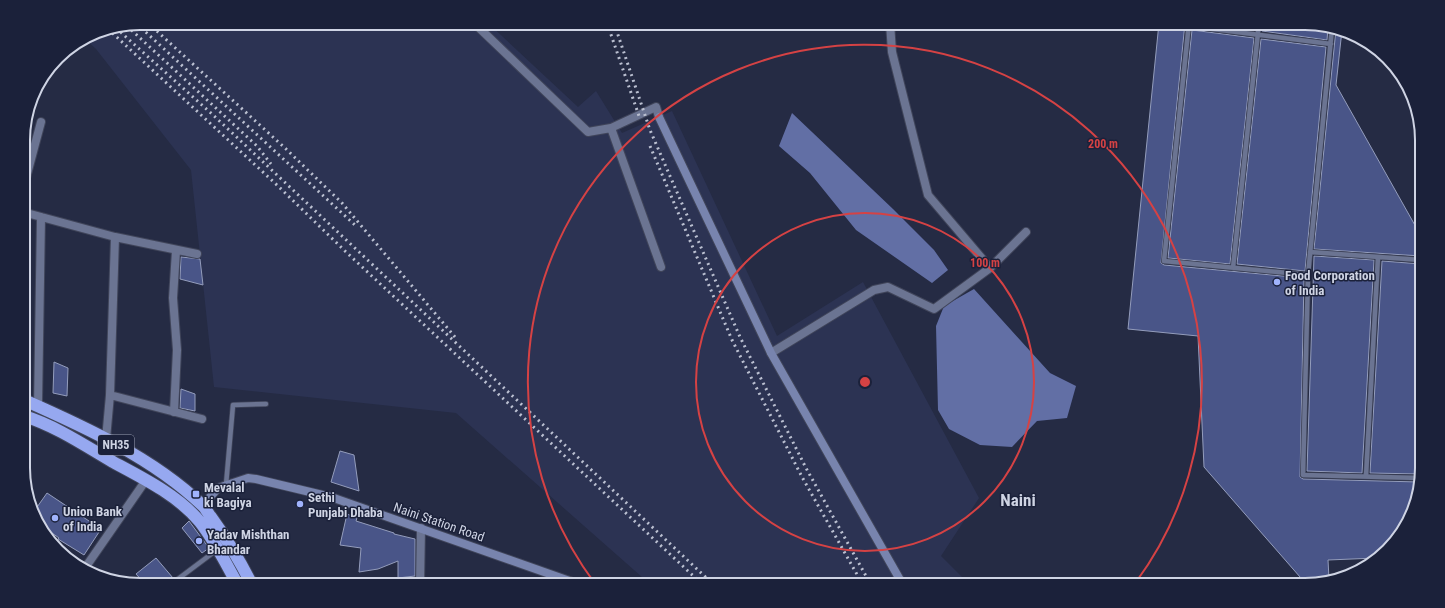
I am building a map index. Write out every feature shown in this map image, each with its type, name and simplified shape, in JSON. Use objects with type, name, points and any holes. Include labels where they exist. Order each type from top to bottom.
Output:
[{"type":"highway","name":"NH35","points":[[30,403],[106,439],[159,471],[203,506],[226,536],[248,578]]},
{"type":"highway","name":"NH35","points":[[30,418],[60,431],[146,480],[183,505],[193,515],[218,549],[234,578]]},
{"type":"highway","points":[[193,515],[202,516],[203,506]]},
{"type":"street","points":[[481,30],[588,132],[611,128],[656,107],[659,117],[771,353],[899,578]]},
{"type":"street","points":[[890,30],[892,52],[928,195],[990,268]]},
{"type":"street","points":[[30,163],[41,122]]},
{"type":"street","points":[[611,128],[661,267]]},
{"type":"street","points":[[30,214],[114,237],[197,254]]},
{"type":"street","points":[[38,406],[41,217]]},
{"type":"street","points":[[771,353],[874,290],[888,287],[934,309],[990,268],[1026,232]]},
{"type":"street","points":[[106,439],[110,395],[114,237]]},
{"type":"street","points":[[174,412],[177,350],[173,298],[176,250]]},
{"type":"street","points":[[110,395],[202,419]]},
{"type":"street","name":"Naini Station Road","points":[[203,506],[218,488],[248,478],[256,479],[331,497],[561,578]]},
{"type":"street","points":[[87,564],[146,480]]},
{"type":"street","points":[[420,578],[421,528]]},
{"type":"lane","points":[[1188,30],[1164,261],[1308,275]]},
{"type":"lane","points":[[1227,30],[1331,44]]},
{"type":"lane","points":[[1233,268],[1258,30]]},
{"type":"lane","points":[[1332,33],[1308,275],[1303,474],[1414,478]]},
{"type":"lane","points":[[1310,252],[1415,260]]},
{"type":"lane","points":[[1366,476],[1378,257]]},
{"type":"lane","points":[[226,485],[233,405],[266,404]]},
{"type":"lane","points":[[179,578],[218,549]]},
{"type":"shaded area","points":[[140,30],[496,30],[578,107],[596,91],[622,133],[672,111],[777,336],[863,282],[979,498],[941,556],[963,578],[643,578],[456,413],[214,387],[191,170],[96,49],[89,42],[118,32]]},
{"type":"shaded area","points":[[792,113],[934,250],[948,270],[932,283],[856,230],[810,173],[779,146]]},
{"type":"shaded area","points":[[974,289],[1050,373],[1076,386],[1067,418],[1037,421],[1012,447],[980,445],[949,429],[938,410],[936,326],[944,306]]},
{"type":"building","points":[[1158,30],[1184,30],[1161,263],[1164,265],[1304,278],[1300,477],[1303,479],[1414,482],[1407,510],[1392,535],[1383,546],[1368,558],[1328,560],[1329,575],[1301,578],[1204,467],[1198,336],[1128,329]]},
{"type":"building","points":[[1192,30],[1254,38],[1230,264],[1168,258]]},
{"type":"building","points":[[1305,30],[1328,32],[1327,40],[1262,31]]},
{"type":"building","points":[[1335,34],[1341,36],[1336,85],[1415,225],[1415,256],[1314,249]]},
{"type":"building","points":[[1261,39],[1326,47],[1305,271],[1237,264]]},
{"type":"building","points":[[1314,256],[1374,260],[1362,473],[1307,471]]},
{"type":"building","points":[[181,257],[200,259],[203,285],[180,279]]},
{"type":"building","points":[[1382,261],[1415,264],[1415,474],[1370,473]]},
{"type":"building","points":[[54,362],[68,368],[67,396],[53,393]]},
{"type":"building","points":[[181,389],[195,394],[195,411],[180,408]]},
{"type":"building","points":[[340,451],[354,455],[359,491],[331,482]]},
{"type":"building","points":[[47,493],[101,529],[84,555],[58,539],[59,538],[50,531],[37,507]]},
{"type":"building","points":[[347,514],[357,518],[356,521],[394,534],[415,539],[415,576],[398,578],[398,561],[378,569],[359,572],[361,548],[340,545]]},
{"type":"building","name":"Yadav Mishthan Bhandar","points":[[189,521],[209,548],[202,553],[182,528]]},
{"type":"building","points":[[156,558],[173,578],[140,578],[136,574]]},
{"type":"railway","points":[[144,30],[356,226]]},
{"type":"railway","points":[[156,30],[285,148],[342,203],[455,337]]},
{"type":"railway","points":[[609,30],[639,116]]},
{"type":"railway","points":[[616,30],[650,130],[740,337],[806,468],[867,578]]},
{"type":"railway","points":[[132,31],[257,146],[271,164]]},
{"type":"railway","points":[[120,32],[212,114],[707,578]]},
{"type":"railway","points":[[113,33],[278,186],[345,251],[695,578]]},
{"type":"railway","points":[[650,146],[732,340],[802,477],[859,578]]},
{"type":"place","name":"Food Corporation of India","points":[[1277,282]]},
{"type":"place","name":"Mevalal ki Bagiya","points":[[196,494]]},
{"type":"place","name":"Sethi Punjabi Dhaba","points":[[300,504]]},
{"type":"place","name":"Union Bank of India","points":[[55,518]]},
{"type":"place","name":"Yadav Mishthan Bhandar","points":[[199,541]]},
{"type":"district","name":"Naini","points":[[1018,500]]}]
